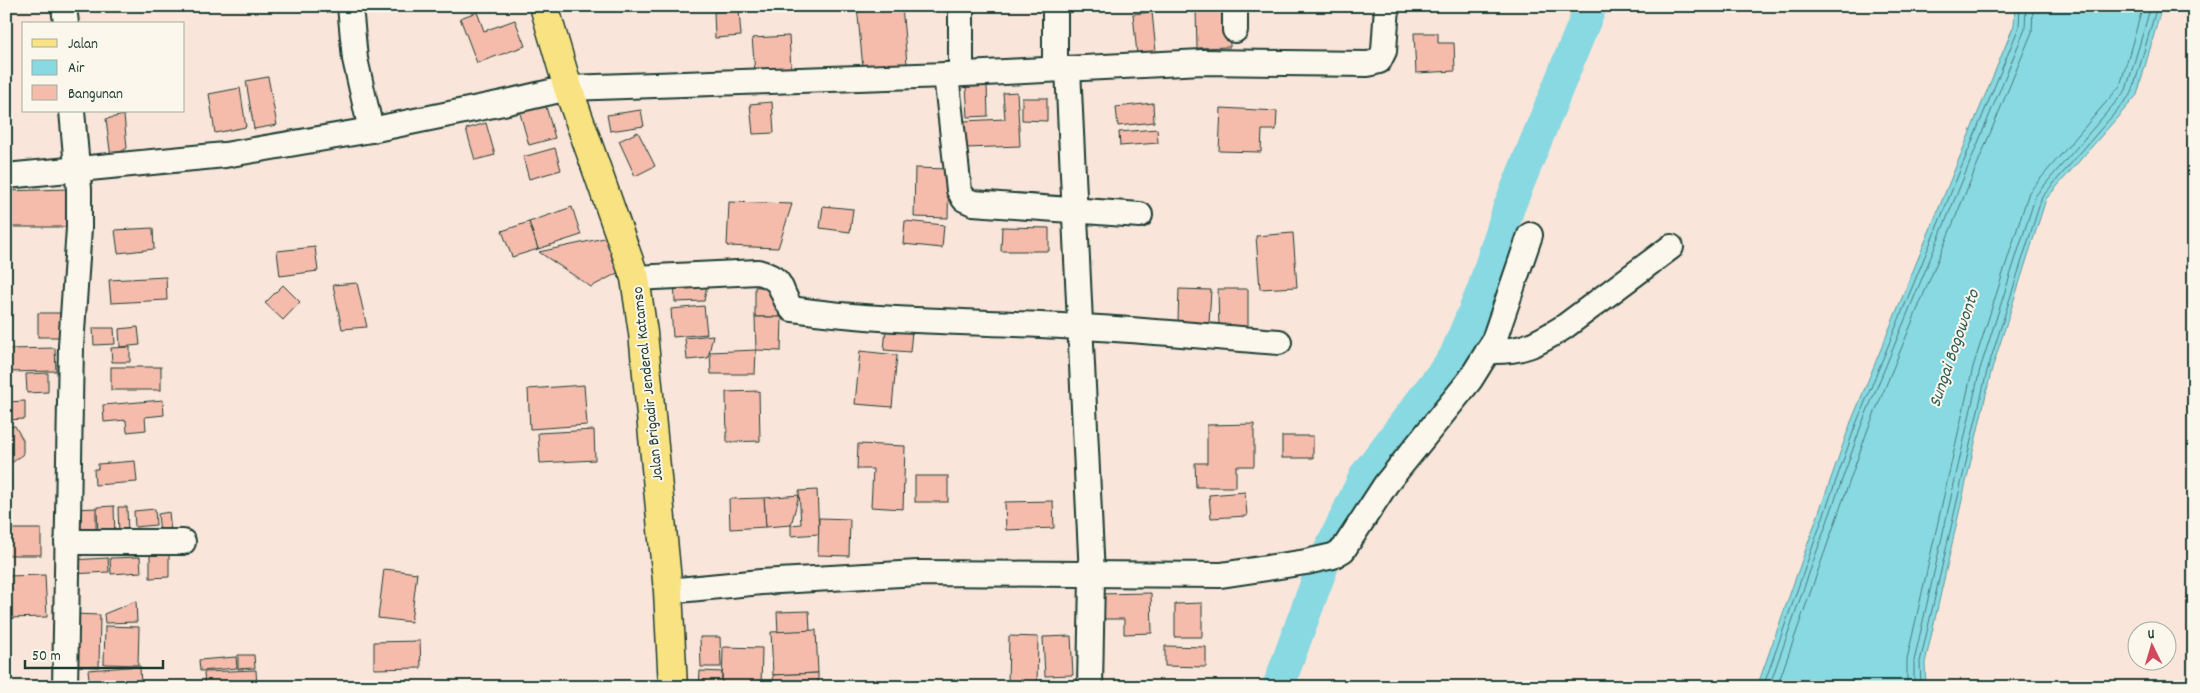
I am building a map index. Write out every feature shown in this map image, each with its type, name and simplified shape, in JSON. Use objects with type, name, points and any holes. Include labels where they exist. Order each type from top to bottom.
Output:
[{"type":"main road","name":"Jalan Brigadir Jenderal Katamso","points":[[544,6],[568,88],[635,278],[643,333],[668,592],[673,687]]},
{"type":"street","points":[[64,6],[66,22]]},
{"type":"street","points":[[350,6],[356,59],[371,130]]},
{"type":"street","points":[[961,6],[953,75],[959,190],[964,199],[973,203],[1140,215]]},
{"type":"street","points":[[1055,6],[1074,209],[1078,327],[1092,576],[1090,687]]},
{"type":"street","points":[[1235,6],[1235,30]]},
{"type":"street","points":[[6,176],[124,166],[225,154],[371,130],[568,88],[953,75],[1202,62],[1368,64],[1379,61],[1384,51],[1387,6]]},
{"type":"street","points":[[66,687],[71,346],[79,228],[72,112]]},
{"type":"street","points":[[668,592],[761,582],[918,573],[1092,576],[1220,575],[1333,556],[1343,550],[1386,484],[1470,380],[1488,351],[1530,236]]},
{"type":"street","points":[[1488,351],[1521,350],[1545,339],[1564,327],[1671,247]]},
{"type":"street","points":[[635,278],[758,272],[770,275],[781,284],[786,300],[792,309],[860,316],[1078,327],[1279,342]]},
{"type":"street","points":[[68,542],[183,542]]},
{"type":"water","name":"Sungai Bogowonto","points":[[2015,6],[2162,6],[2137,95],[2046,199],[1991,372],[1925,663],[1926,687],[1757,687],[1851,422],[2014,25]]},
{"type":"building","points":[[107,6],[153,6],[153,7],[107,9]]},
{"type":"building","points":[[857,6],[902,6],[907,64],[863,68]]},
{"type":"building","points":[[1229,8],[1230,47],[1197,48],[1196,9]]},
{"type":"building","points":[[739,10],[741,36],[715,38],[714,12]]},
{"type":"building","points":[[477,12],[484,31],[515,20],[525,46],[477,63],[460,18]]},
{"type":"building","points":[[1152,12],[1156,52],[1137,54],[1133,14]]},
{"type":"building","points":[[1414,33],[1438,33],[1438,43],[1454,43],[1455,71],[1416,73]]},
{"type":"building","points":[[789,36],[791,69],[755,72],[752,38]]},
{"type":"building","points":[[268,77],[277,125],[254,129],[246,81]]},
{"type":"building","points":[[987,85],[988,116],[968,117],[966,86]]},
{"type":"building","points":[[240,88],[246,127],[215,133],[209,94]]},
{"type":"building","points":[[1017,92],[1020,146],[966,148],[964,121],[1005,119],[1003,93]]},
{"type":"building","points":[[1022,98],[1047,98],[1047,121],[1022,120]]},
{"type":"building","points":[[772,102],[774,133],[753,134],[750,104]]},
{"type":"building","points":[[545,103],[555,138],[529,145],[519,110]]},
{"type":"building","points":[[1153,103],[1154,122],[1118,126],[1116,107]]},
{"type":"building","points":[[1221,108],[1277,111],[1276,130],[1262,130],[1261,152],[1219,151]]},
{"type":"building","points":[[641,110],[644,126],[610,131],[607,115]]},
{"type":"building","points":[[124,115],[127,148],[111,158],[106,119]]},
{"type":"building","points":[[486,123],[495,155],[475,160],[466,129]]},
{"type":"building","points":[[1157,129],[1158,143],[1120,146],[1119,132]]},
{"type":"building","points":[[638,132],[655,166],[635,176],[619,141]]},
{"type":"building","points":[[555,148],[561,170],[529,179],[523,157]]},
{"type":"building","points":[[915,168],[949,169],[948,218],[914,217]]},
{"type":"building","points":[[67,189],[68,227],[6,227],[6,191]]},
{"type":"building","points":[[729,202],[792,204],[778,248],[727,246]]},
{"type":"building","points":[[823,206],[853,209],[850,232],[820,228]]},
{"type":"building","points":[[572,207],[581,235],[538,249],[529,222]]},
{"type":"building","points":[[905,221],[944,225],[942,248],[903,244]]},
{"type":"building","points":[[529,222],[538,249],[512,257],[502,231]]},
{"type":"building","points":[[1002,227],[1049,228],[1049,251],[1001,251]]},
{"type":"building","points":[[153,228],[154,249],[118,253],[115,230]]},
{"type":"building","points":[[1293,233],[1297,287],[1260,289],[1256,236]]},
{"type":"building","points":[[604,238],[625,269],[591,287],[539,252]]},
{"type":"building","points":[[315,247],[318,271],[280,276],[277,251]]},
{"type":"building","points":[[709,275],[704,301],[675,302],[674,277]]},
{"type":"building","points":[[166,277],[167,300],[111,303],[109,280]]},
{"type":"building","points":[[357,283],[367,327],[342,329],[333,285]]},
{"type":"building","points":[[283,285],[300,302],[283,320],[265,303]]},
{"type":"building","points":[[781,286],[782,317],[755,317],[755,287]]},
{"type":"building","points":[[1179,289],[1211,290],[1209,323],[1178,321]]},
{"type":"building","points":[[1218,289],[1248,289],[1248,327],[1219,328]]},
{"type":"building","points":[[704,306],[707,334],[673,337],[671,309]]},
{"type":"building","points":[[38,313],[66,313],[66,337],[38,337]]},
{"type":"building","points":[[755,317],[782,317],[781,351],[756,350]]},
{"type":"building","points":[[138,327],[140,345],[120,347],[119,329]]},
{"type":"building","points":[[93,328],[114,328],[115,344],[94,345]]},
{"type":"building","points":[[886,329],[912,331],[910,352],[884,350]]},
{"type":"building","points":[[713,335],[708,358],[687,360],[685,338]]},
{"type":"building","points":[[6,336],[8,336],[8,349],[55,348],[56,371],[6,372]]},
{"type":"building","points":[[130,347],[130,362],[112,362],[111,348]]},
{"type":"building","points":[[756,350],[755,374],[711,374],[710,352]]},
{"type":"building","points":[[860,351],[897,355],[892,407],[855,404]]},
{"type":"building","points":[[111,367],[161,367],[161,390],[111,390]]},
{"type":"building","points":[[48,373],[48,392],[27,393],[26,374]]},
{"type":"building","points":[[584,385],[587,425],[530,429],[528,389]]},
{"type":"building","points":[[759,391],[760,441],[727,442],[726,392]]},
{"type":"building","points":[[163,400],[164,415],[145,417],[146,430],[127,432],[126,420],[104,422],[103,405]]},
{"type":"building","points":[[25,401],[25,419],[6,420],[6,402]]},
{"type":"building","points":[[1254,424],[1254,466],[1236,466],[1236,487],[1196,487],[1195,463],[1207,463],[1207,425]]},
{"type":"building","points":[[15,426],[23,440],[23,454],[13,462],[6,463],[6,427]]},
{"type":"building","points":[[594,430],[595,460],[540,463],[538,433]]},
{"type":"building","points":[[1282,436],[1313,436],[1313,458],[1282,458]]},
{"type":"building","points":[[858,444],[905,446],[903,509],[871,507],[873,469],[857,469]]},
{"type":"building","points":[[135,461],[137,482],[95,485],[94,469],[98,469],[98,464]]},
{"type":"building","points":[[6,474],[11,474],[10,509],[6,510]]},
{"type":"building","points":[[915,476],[948,476],[948,502],[915,502]]},
{"type":"building","points":[[817,490],[819,534],[791,536],[791,525],[801,524],[799,491]]},
{"type":"building","points":[[1245,492],[1247,516],[1211,518],[1209,495]]},
{"type":"building","points":[[799,495],[791,525],[766,527],[764,498]]},
{"type":"building","points":[[764,498],[766,527],[730,529],[729,499]]},
{"type":"building","points":[[1053,501],[1054,528],[1006,530],[1005,502]]},
{"type":"building","points":[[114,506],[115,539],[98,540],[97,507]]},
{"type":"building","points":[[118,507],[127,507],[128,535],[119,536]]},
{"type":"building","points":[[96,508],[96,533],[77,533],[76,509]]},
{"type":"building","points":[[155,509],[156,525],[135,527],[134,511]]},
{"type":"building","points":[[169,512],[171,532],[160,533],[158,514]]},
{"type":"building","points":[[819,518],[850,519],[849,556],[818,555]]},
{"type":"building","points":[[6,529],[41,529],[41,555],[6,555]]},
{"type":"building","points":[[150,554],[169,554],[169,577],[150,578]]},
{"type":"building","points":[[140,557],[141,572],[111,574],[110,558]]},
{"type":"building","points":[[108,558],[109,572],[72,574],[71,560]]},
{"type":"building","points":[[384,569],[417,573],[411,622],[378,618]]},
{"type":"building","points":[[45,575],[47,617],[6,618],[6,576]]},
{"type":"building","points":[[1151,593],[1152,633],[1124,634],[1124,619],[1097,619],[1097,594]]},
{"type":"building","points":[[136,601],[137,622],[105,623],[104,614]]},
{"type":"building","points":[[1202,603],[1202,637],[1175,637],[1175,604]]},
{"type":"building","points":[[809,611],[810,631],[778,633],[777,612]]},
{"type":"building","points":[[73,614],[100,615],[99,667],[72,666]]},
{"type":"building","points":[[105,626],[139,627],[138,665],[104,664]]},
{"type":"building","points":[[816,630],[818,673],[773,675],[771,632]]},
{"type":"building","points":[[1009,636],[1038,637],[1037,687],[1008,687]]},
{"type":"building","points":[[1071,636],[1073,675],[1045,676],[1043,637]]},
{"type":"building","points":[[700,637],[720,637],[721,667],[701,667]]},
{"type":"building","points":[[420,641],[421,668],[374,669],[374,642]]},
{"type":"building","points":[[1165,646],[1206,647],[1206,667],[1165,666]]},
{"type":"building","points":[[723,647],[762,648],[761,687],[722,687]]},
{"type":"building","points":[[238,655],[254,655],[255,668],[238,669]]},
{"type":"building","points":[[236,657],[237,668],[200,671],[199,660]]},
{"type":"building","points":[[140,666],[141,687],[90,687],[88,670]]},
{"type":"building","points":[[256,670],[257,687],[205,687],[204,672]]},
{"type":"building","points":[[700,671],[722,672],[721,687],[699,687]]},
{"type":"building","points":[[818,673],[818,687],[774,687],[773,675]]},
{"type":"waterway","points":[[1278,687],[1324,562],[1366,474],[1454,358],[1482,292],[1509,207],[1591,6]]}]
